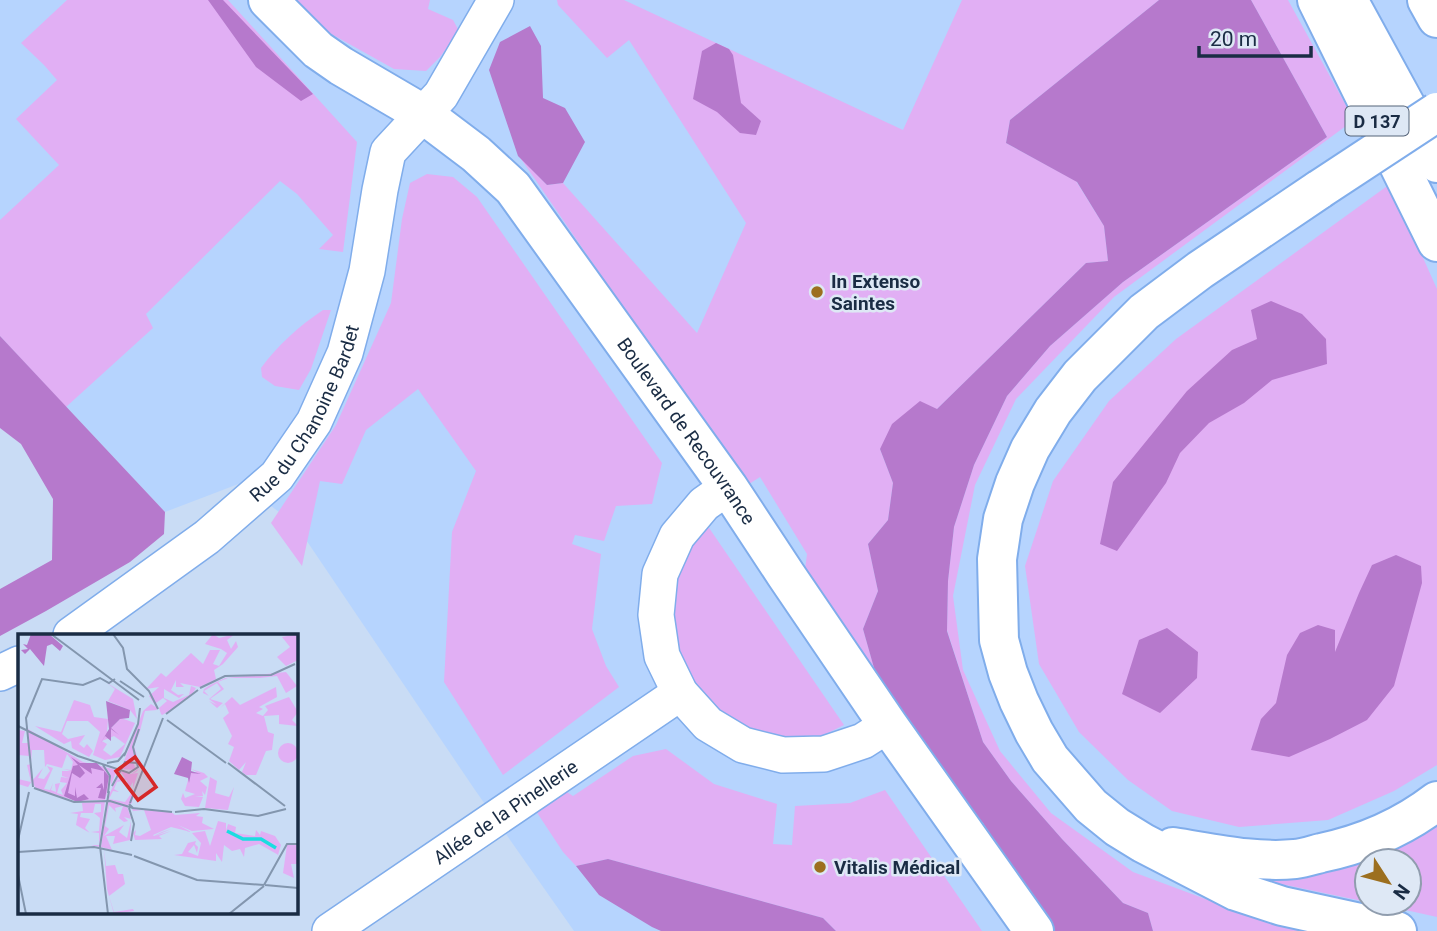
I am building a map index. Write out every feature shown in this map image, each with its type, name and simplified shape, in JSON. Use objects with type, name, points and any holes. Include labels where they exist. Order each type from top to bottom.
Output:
[{"type":"main road","name":"Boulevard de Recouvrance","points":[[268,0],[318,50],[423,114],[477,154],[513,188],[728,487],[888,725],[1034,931]]},
{"type":"main road","name":"D 137","points":[[1317,0],[1437,242]]},
{"type":"main road","name":"D 137","points":[[1348,0],[1437,163]]},
{"type":"main road","points":[[1427,0],[1437,18]]},
{"type":"main road","points":[[1397,931],[1282,906],[1236,891],[1143,843],[1091,806],[1045,750],[1019,701],[1008,673],[999,640],[997,559],[1003,519],[1030,449],[1053,411],[1097,358],[1144,312],[1200,270],[1437,112]]},
{"type":"main road","points":[[1143,843],[1255,859],[1296,859],[1340,849],[1378,836],[1417,816],[1437,801]]},
{"type":"street","name":"Rue du Chanoine Bardet","points":[[72,634],[207,537],[277,476],[314,422],[345,353],[367,271],[388,152],[441,95],[496,0]]},
{"type":"street","points":[[728,487],[704,504],[677,536],[660,574],[656,615],[662,656],[680,693],[708,724],[743,745],[783,755],[824,754],[863,741],[888,725]]},
{"type":"street","points":[[0,673],[18,664]]},
{"type":"street","name":"Allée de la Pinellerie","points":[[330,931],[680,693]]},
{"type":"shaded area","points":[[0,0],[1437,0],[1437,931],[574,931],[296,525],[241,483],[165,512],[0,336]]},
{"type":"shaded area","points":[[67,0],[228,0],[357,142],[343,252],[319,249],[333,235],[297,194],[280,181],[146,314],[153,328],[66,407],[0,336],[0,220],[59,165],[16,119],[57,80],[21,43]]},
{"type":"shaded area","points":[[208,0],[223,0],[313,94],[301,101],[256,67]]},
{"type":"shaded area","points":[[295,0],[430,0],[428,9],[453,20],[459,31],[426,71],[394,69],[317,26]]},
{"type":"shaded area","points":[[557,0],[624,0],[903,130],[962,0],[1159,0],[1010,120],[1006,143],[1076,181],[1104,226],[1108,261],[1086,263],[937,409],[880,449],[893,483],[888,520],[868,544],[878,591],[863,629],[878,682],[805,570],[807,554],[760,477],[746,486],[519,156],[547,185],[563,183],[697,333],[746,223],[629,40],[607,58],[558,5]]},
{"type":"shaded area","points":[[1159,0],[1251,0],[1327,137],[1123,282],[1050,346],[1007,396],[974,465],[954,527],[948,581],[947,631],[983,742],[1011,781],[1123,903],[1148,913],[1153,931],[1053,931],[983,823],[937,771],[878,682],[863,629],[878,591],[868,544],[888,520],[893,483],[880,449],[892,424],[920,401],[937,409],[1086,263],[1108,261],[1104,226],[1077,182],[1006,143],[1010,120]]},
{"type":"shaded area","points":[[1251,0],[1288,0],[1354,120],[1114,297],[1016,399],[975,485],[953,596],[963,670],[1000,751],[1051,813],[1133,872],[1259,919],[1315,931],[1153,931],[1148,913],[1123,903],[1011,781],[983,742],[947,630],[948,581],[954,527],[974,465],[1007,396],[1050,346],[1123,282],[1327,137]]},
{"type":"shaded area","points":[[530,26],[541,46],[543,98],[565,108],[585,142],[563,183],[547,185],[518,156],[489,70],[500,42]]},
{"type":"shaded area","points":[[716,43],[729,49],[733,55],[741,103],[761,121],[756,135],[740,133],[717,112],[693,99],[702,51]]},
{"type":"shaded area","points":[[427,174],[453,177],[477,197],[662,463],[652,504],[616,506],[604,541],[575,535],[572,544],[601,554],[592,629],[606,666],[619,687],[503,775],[444,682],[452,532],[476,471],[418,389],[366,430],[342,484],[320,481],[302,566],[271,523],[336,425],[391,303],[402,219],[410,183]]},
{"type":"shaded area","points":[[1390,184],[1437,289],[1437,765],[1394,791],[1328,820],[1239,827],[1172,811],[1128,780],[1079,732],[1039,664],[1025,566],[1053,481],[1109,401],[1176,339]]},
{"type":"shaded area","points":[[1271,301],[1302,314],[1326,339],[1327,364],[1272,380],[1244,403],[1209,423],[1180,453],[1166,483],[1117,551],[1100,544],[1113,482],[1187,391],[1232,350],[1257,339],[1251,310]]},
{"type":"shaded area","points":[[323,310],[331,310],[311,369],[299,390],[275,386],[262,377],[261,368],[274,351],[297,329]]},
{"type":"shaded area","points":[[0,336],[165,512],[164,534],[130,562],[0,636],[0,589],[52,560],[53,499],[21,444],[0,428]]},
{"type":"shaded area","points":[[705,522],[844,725],[820,737],[782,741],[735,724],[696,694],[676,655],[667,595],[683,548]]},
{"type":"shaded area","points":[[1396,555],[1421,566],[1422,583],[1394,686],[1367,720],[1330,739],[1289,757],[1251,750],[1261,719],[1276,703],[1287,655],[1300,633],[1318,625],[1335,630],[1335,652],[1372,565]]},
{"type":"shaded area","points":[[1167,628],[1198,652],[1197,678],[1160,713],[1122,694],[1139,640]]},
{"type":"shaded area","points":[[666,749],[714,784],[777,804],[773,844],[792,845],[795,806],[850,803],[885,790],[982,931],[836,931],[823,918],[608,859],[576,866],[563,852],[534,808],[561,788],[573,796],[633,756]]},
{"type":"shaded area","points":[[1437,819],[1437,917],[1423,914],[1423,847],[1353,847],[1353,899],[1262,880],[1260,870]]},
{"type":"shaded area","points":[[608,859],[823,918],[836,931],[661,931],[599,895],[576,866]]},
{"type":"place","name":"In Extenso Saintes","points":[[817,292]]},
{"type":"place","name":"Vitalis Médical","points":[[820,867]]}]
